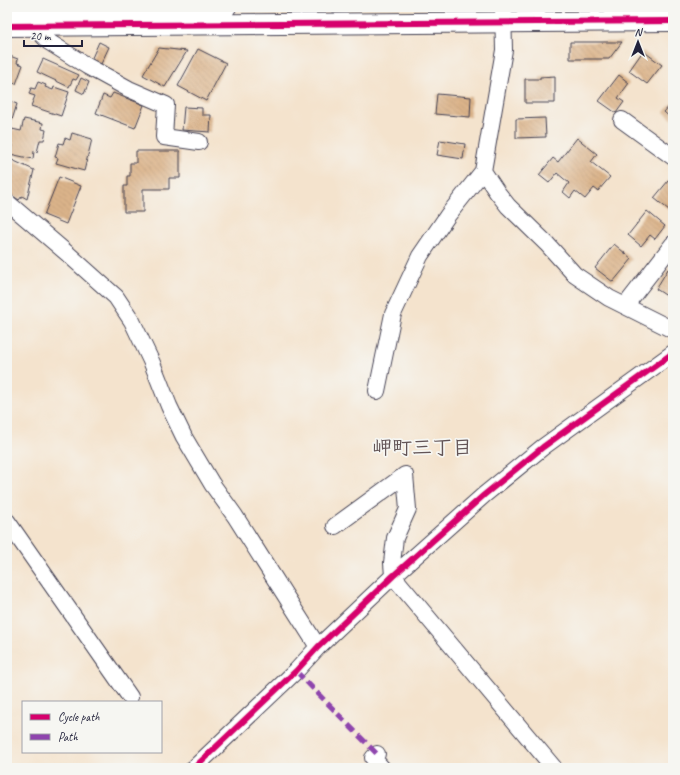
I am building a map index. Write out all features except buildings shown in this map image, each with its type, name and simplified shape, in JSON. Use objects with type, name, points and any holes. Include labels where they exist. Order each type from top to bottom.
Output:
[{"type":"street","points":[[7,10],[226,7]]},
{"type":"street","points":[[7,26],[504,15],[673,20]]},
{"type":"street","points":[[376,391],[393,314],[420,256],[448,215],[483,171],[504,50],[504,15]]},
{"type":"street","points":[[34,26],[49,42],[87,66],[129,89],[166,105],[164,137],[199,142]]},
{"type":"street","points":[[622,120],[673,158]]},
{"type":"street","points":[[483,171],[508,206],[548,244],[575,275],[609,298],[673,330]]},
{"type":"street","points":[[7,202],[116,297],[132,321],[184,437],[212,484],[235,516],[318,647]]},
{"type":"street","points":[[625,306],[673,244]]},
{"type":"street","points":[[199,767],[296,671],[318,647],[393,576],[484,495],[543,447],[673,354]]},
{"type":"street","points":[[335,526],[405,476],[408,509],[395,538],[392,563],[393,576],[554,768]]},
{"type":"street","points":[[7,521],[130,697]]},
{"type":"marked path","points":[[296,671],[377,754]]},
{"type":"cycle path","points":[[7,26],[673,21]]},
{"type":"cycle path","points":[[194,768],[393,576],[484,495],[543,447],[673,353]]},
{"type":"district","name":"岬町三丁目","points":[[422,447]]}]
